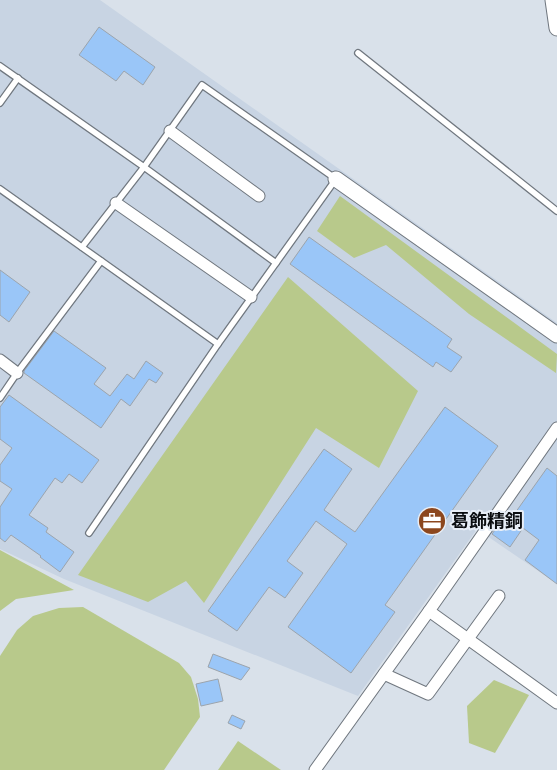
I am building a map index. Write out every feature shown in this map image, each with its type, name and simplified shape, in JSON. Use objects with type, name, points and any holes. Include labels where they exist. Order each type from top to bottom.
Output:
[{"type":"street","points":[[553,0],[557,28]]},
{"type":"street","points":[[170,131],[259,196]]},
{"type":"street","points":[[336,179],[557,335]]},
{"type":"street","points":[[116,203],[251,297]]},
{"type":"street","points":[[0,360],[17,373]]},
{"type":"street","points":[[315,770],[557,428]]},
{"type":"street","points":[[384,674],[428,694],[500,596]]},
{"type":"street","points":[[429,611],[557,703]]},
{"type":"lane","points":[[358,53],[557,211]]},
{"type":"lane","points":[[0,66],[276,263]]},
{"type":"lane","points":[[0,103],[18,78]]},
{"type":"lane","points":[[82,247],[144,167],[202,85],[336,179],[218,344],[89,533]]},
{"type":"lane","points":[[0,189],[218,344]]},
{"type":"lane","points":[[0,398],[101,261]]},
{"type":"shaded area","points":[[0,0],[100,0],[557,323],[557,584],[477,529],[358,696],[64,579],[0,549]]},
{"type":"green space","points":[[340,196],[557,354],[556,373],[469,314],[386,245],[354,258],[317,231]]},
{"type":"green space","points":[[288,277],[418,391],[379,468],[316,428],[204,603],[186,581],[148,602],[78,575]]},
{"type":"green space","points":[[0,550],[74,590],[16,599],[0,611]]},
{"type":"green space","points":[[83,607],[179,663],[191,677],[198,699],[200,717],[164,770],[0,770],[0,656],[17,630],[33,616],[59,608]]},
{"type":"green space","points":[[494,680],[529,695],[495,753],[469,743],[467,706]]},
{"type":"green space","points":[[238,741],[281,770],[218,770]]},
{"type":"building","points":[[99,27],[155,67],[143,85],[124,71],[116,81],[79,55]]},
{"type":"building","points":[[309,237],[452,339],[447,347],[462,357],[451,372],[436,362],[433,367],[290,264]]},
{"type":"building","points":[[0,270],[30,292],[9,322],[0,315]]},
{"type":"building","points":[[54,331],[106,368],[94,384],[110,396],[127,374],[134,379],[146,361],[163,373],[156,383],[149,379],[130,406],[121,399],[101,428],[24,373]]},
{"type":"building","points":[[9,395],[99,460],[82,483],[69,474],[62,483],[55,478],[29,515],[48,528],[46,532],[74,552],[60,572],[11,535],[5,542],[0,538],[0,507],[12,489],[0,481],[0,465],[12,448],[0,439],[0,407]]},
{"type":"building","points":[[445,407],[498,446],[385,605],[395,612],[351,673],[288,627],[347,544],[316,521],[287,561],[303,573],[285,598],[269,587],[237,631],[208,611],[324,449],[352,469],[324,510],[355,532]]},
{"type":"building","points":[[547,468],[557,476],[557,584],[525,560],[539,540],[523,528],[510,547],[492,534],[498,526],[503,530]]},
{"type":"building","points":[[213,654],[250,668],[241,680],[208,667]]},
{"type":"building","points":[[218,679],[223,701],[201,706],[196,684]]},
{"type":"building","points":[[232,715],[245,721],[241,729],[228,723]]},
{"type":"place","name":"葛飾精銅","points":[[432,521]]}]
